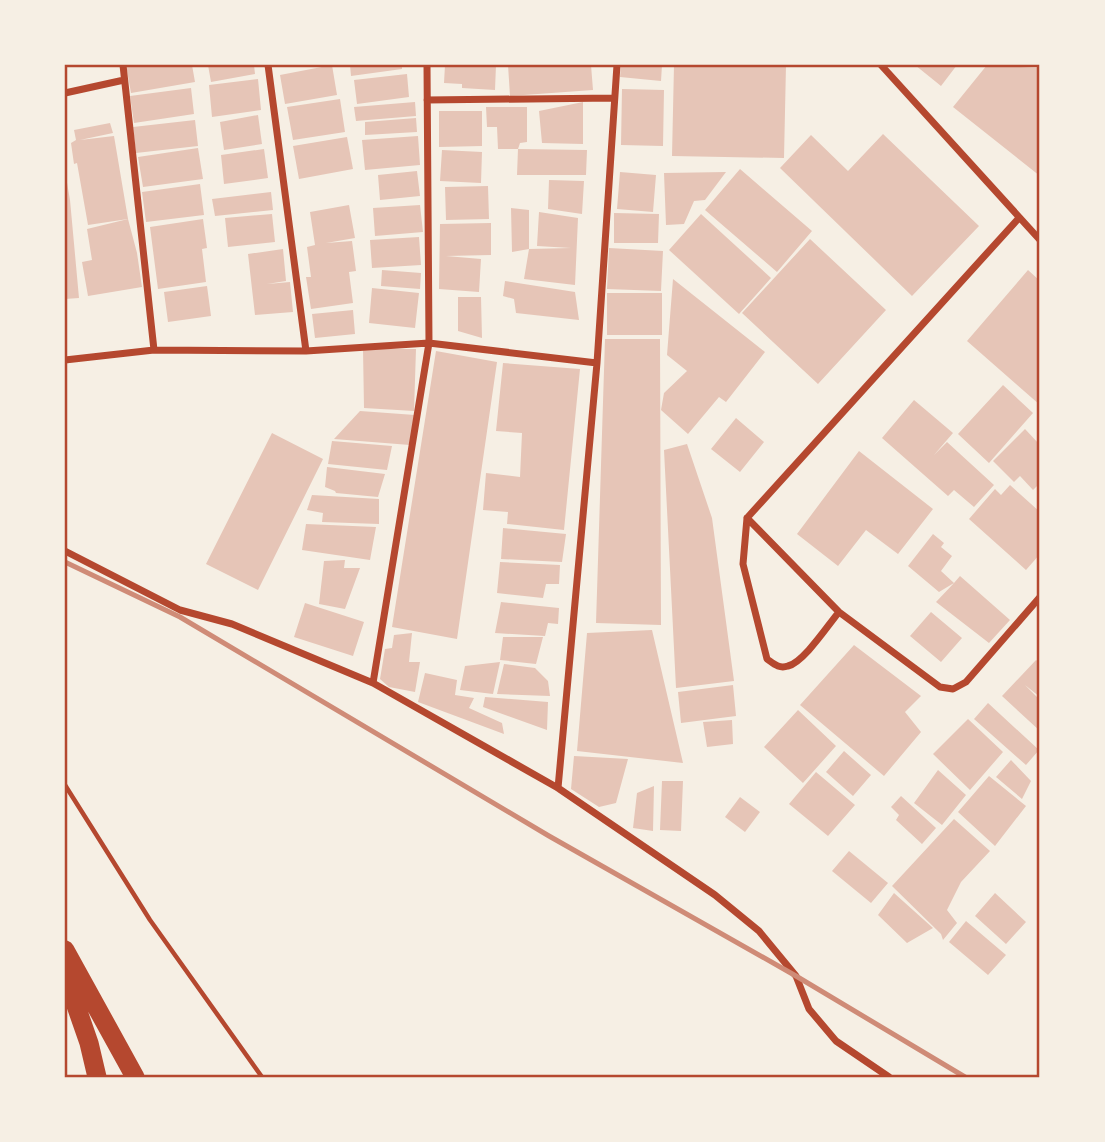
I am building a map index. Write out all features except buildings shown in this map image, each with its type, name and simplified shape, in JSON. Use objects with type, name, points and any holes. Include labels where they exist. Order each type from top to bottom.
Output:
[{"type":"highway","points":[[65,950],[135,1077]]},
{"type":"highway","points":[[65,974],[89,1044],[97,1077]]},
{"type":"street","points":[[123,65],[154,349]]},
{"type":"street","points":[[268,65],[306,351]]},
{"type":"street","points":[[373,683],[429,343],[427,65]]},
{"type":"street","points":[[558,788],[597,363],[617,65]]},
{"type":"street","points":[[881,65],[1018,219],[1040,240]]},
{"type":"street","points":[[65,93],[124,80]]},
{"type":"street","points":[[427,100],[614,98]]},
{"type":"street","points":[[839,611],[799,660],[789,666],[777,667],[767,659],[743,564],[747,518],[1018,219]]},
{"type":"street","points":[[65,360],[154,349],[306,351],[429,343],[597,363]]},
{"type":"street","points":[[747,518],[839,611],[940,687],[953,689],[966,682],[1040,597]]},
{"type":"street","points":[[65,551],[180,610],[232,624],[373,683],[558,788],[715,895],[759,931],[796,976],[809,1009],[836,1041],[889,1077]]},
{"type":"path","points":[[65,785],[150,919],[262,1077]]},
{"type":"railway","points":[[65,562],[180,617],[549,836],[796,976],[965,1077]]}]
